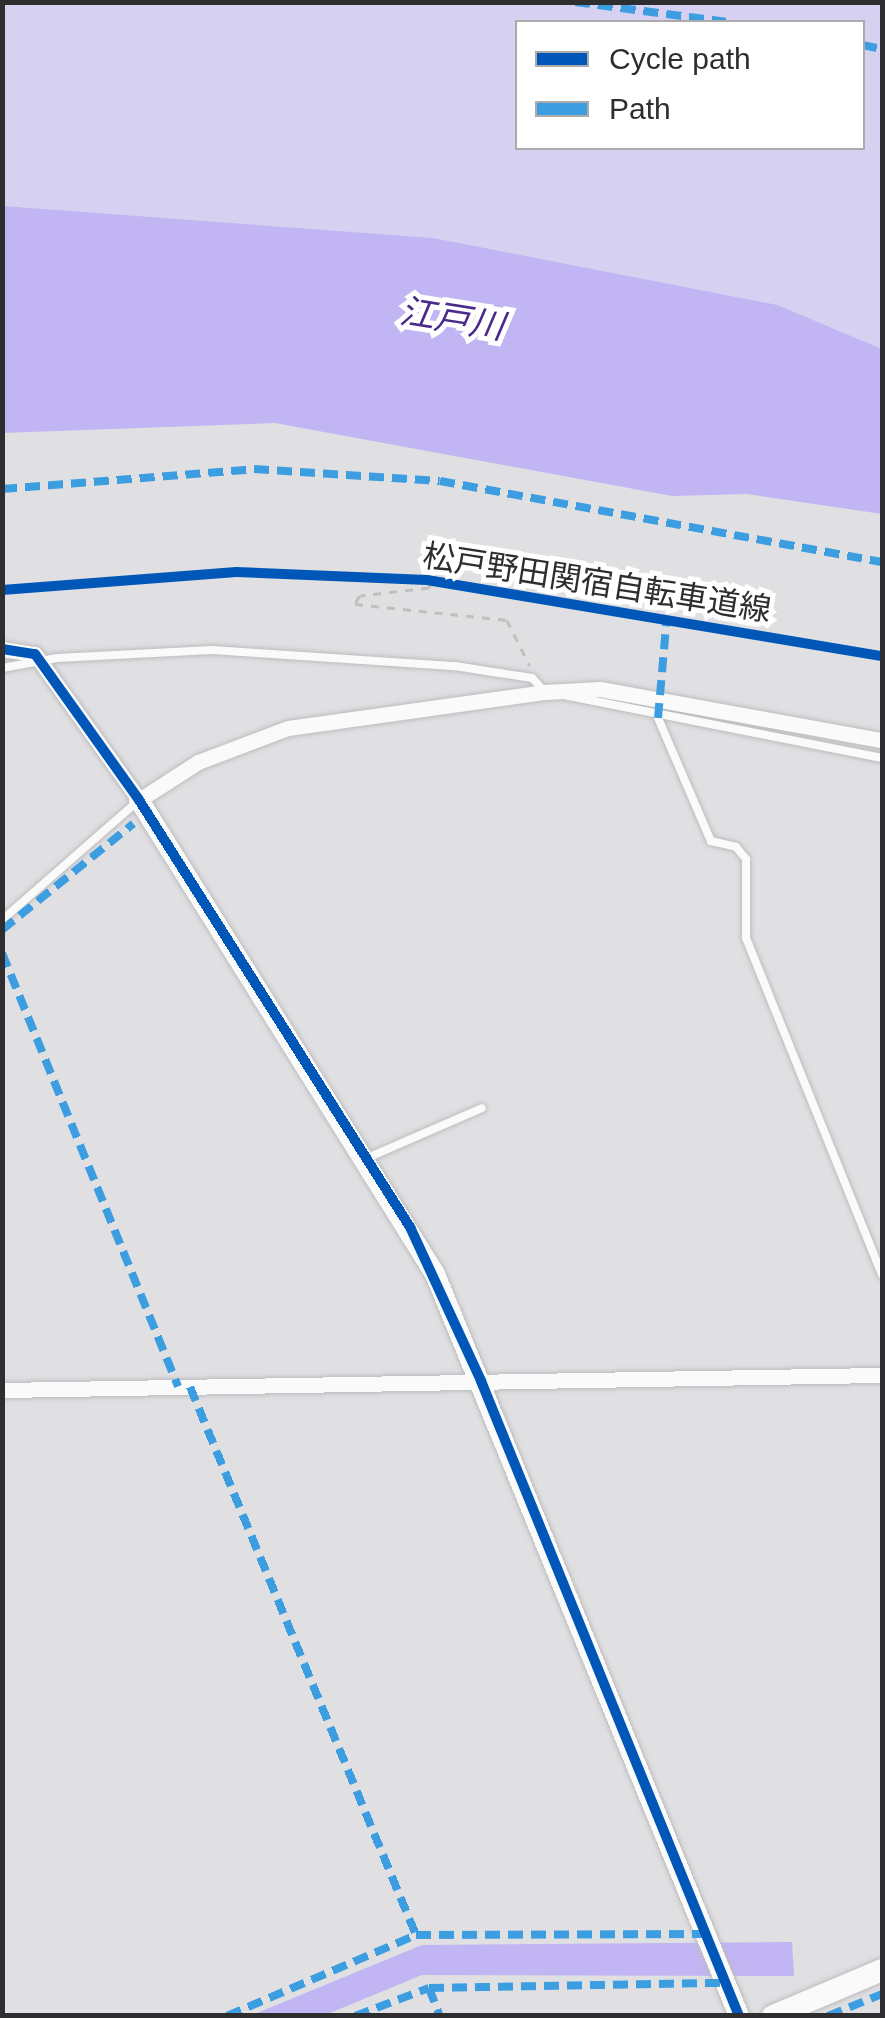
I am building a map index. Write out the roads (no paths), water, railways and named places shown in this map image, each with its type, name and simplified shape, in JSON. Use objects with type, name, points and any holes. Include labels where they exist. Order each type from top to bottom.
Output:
[{"type":"main road","points":[[773,2016],[882,1970]]},
{"type":"street","points":[[2,649],[28,649],[41,662],[138,800],[366,1158],[435,1274],[738,2016]]},
{"type":"street","points":[[138,800],[198,762],[288,728],[551,692],[662,698],[882,740]]},
{"type":"street","points":[[2,1390],[882,1375]]},
{"type":"lane","points":[[2,668],[212,650],[455,666],[528,678],[551,692],[658,718],[882,758]]},
{"type":"lane","points":[[658,718],[711,841],[736,847],[746,859],[746,938],[882,1276]]},
{"type":"lane","points":[[2,920],[138,800]]},
{"type":"lane","points":[[366,1158],[482,1108]]},
{"type":"water","name":"江戸川","points":[[3,206],[433,238],[777,305],[882,349],[882,514],[747,494],[672,496],[275,423],[3,433]]},
{"type":"water","points":[[792,1942],[794,1976],[422,1975],[325,2015],[250,2016],[422,1945]]}]
